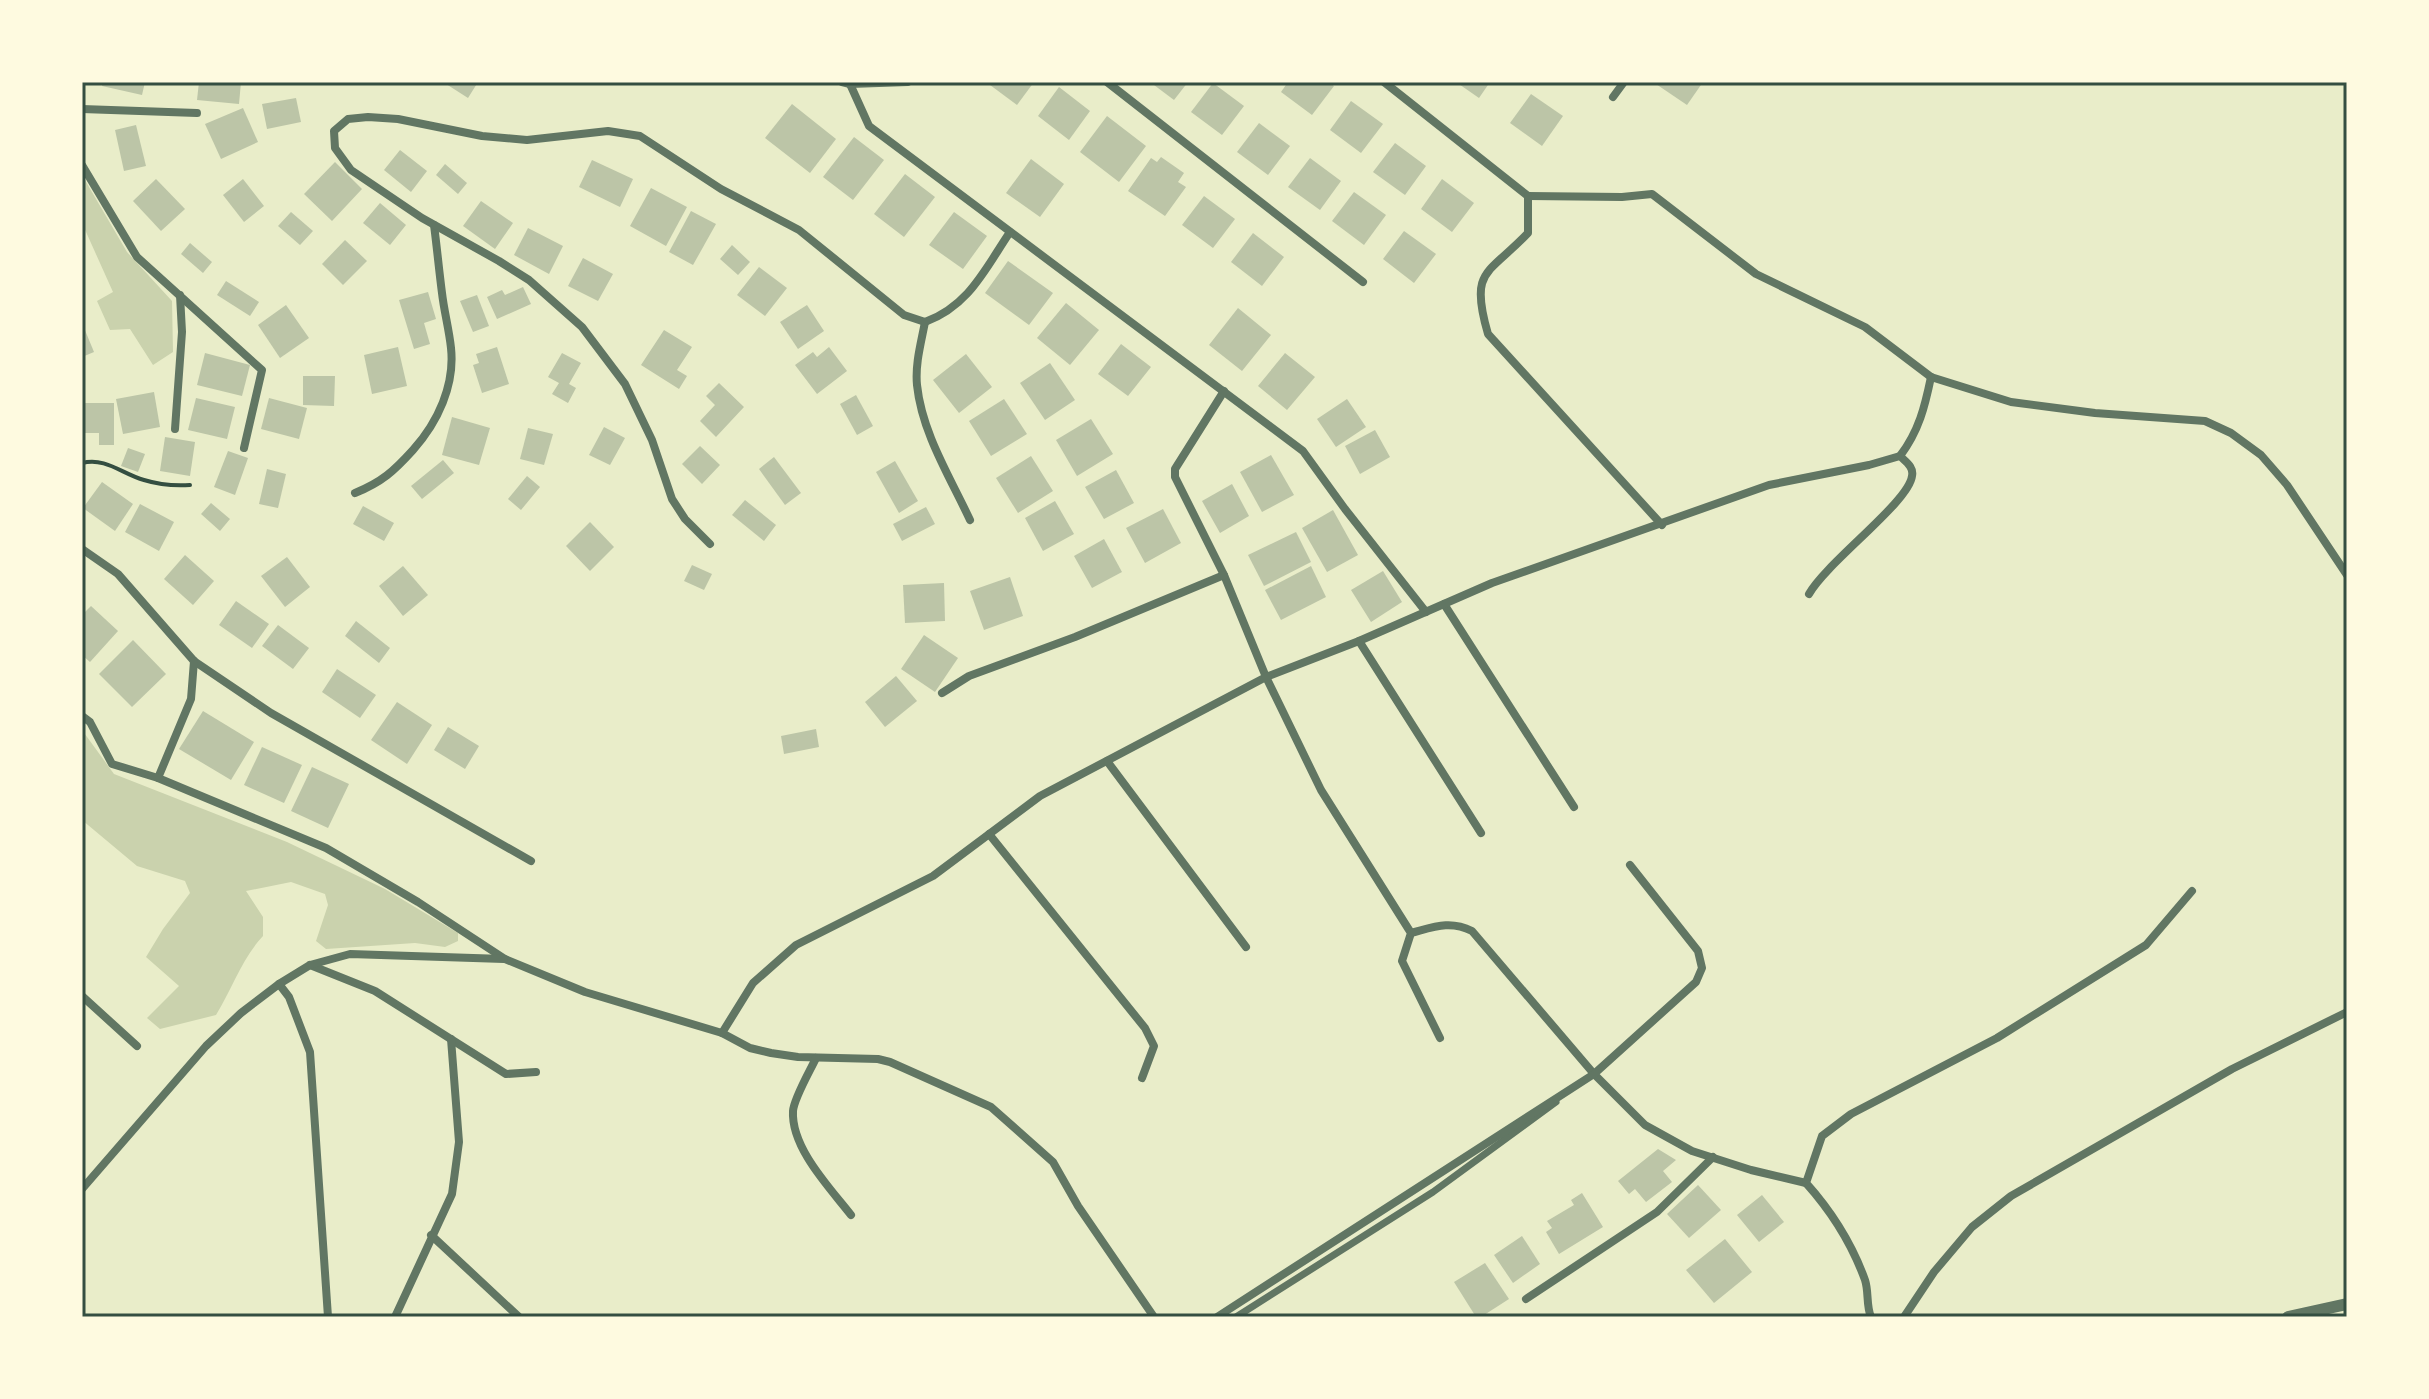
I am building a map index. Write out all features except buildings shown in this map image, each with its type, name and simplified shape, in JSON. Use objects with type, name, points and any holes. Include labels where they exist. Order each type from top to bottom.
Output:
[{"type":"street","points":[[908,82],[846,83],[869,126],[1303,451],[1426,612]]},
{"type":"street","points":[[1107,82],[1363,282]]},
{"type":"street","points":[[1384,82],[1528,196],[1622,197],[1652,194],[1756,274],[1865,327],[1931,377],[2011,402],[2095,413],[2205,421],[2231,433],[2261,455],[2287,485],[2347,575]]},
{"type":"street","points":[[1398,92],[1405,82]]},
{"type":"street","points":[[1613,97],[1624,82]]},
{"type":"street","points":[[82,109],[197,113]]},
{"type":"street","points":[[710,544],[685,519],[672,499],[652,440],[625,384],[582,327],[529,280],[434,225],[351,170],[335,148],[334,131],[348,119],[368,117],[398,119],[482,136],[527,140],[608,131],[640,136],[721,189],[799,230],[904,315],[925,322],[945,315],[967,296],[1010,232]]},
{"type":"street","points":[[82,165],[137,257],[262,370],[244,448]]},
{"type":"street","points":[[1528,196],[1528,233],[1490,267],[1480,284],[1480,308],[1488,334],[1662,525]]},
{"type":"street","points":[[355,493],[379,484],[397,469],[424,437],[446,396],[452,364],[451,347],[434,225]]},
{"type":"street","points":[[175,429],[182,332],[180,295]]},
{"type":"street","points":[[925,322],[917,368],[921,405],[932,440],[970,520]]},
{"type":"street","points":[[722,1033],[753,983],[796,945],[933,876],[1040,796],[1266,677],[1359,641],[1492,583],[1769,485],[1900,456],[1921,420],[1931,377]]},
{"type":"street","points":[[1224,391],[1175,469],[1175,477],[1224,575],[1266,677],[1321,790],[1411,933]]},
{"type":"street","points":[[1809,594],[1825,571],[1902,496],[1913,477],[1911,467],[1900,456]]},
{"type":"street","points":[[82,549],[118,574],[194,661],[271,713],[531,861]]},
{"type":"street","points":[[942,693],[969,676],[1075,637],[1224,575]]},
{"type":"street","points":[[1444,604],[1574,807]]},
{"type":"street","points":[[1359,641],[1481,833]]},
{"type":"street","points":[[158,778],[191,699],[194,661]]},
{"type":"street","points":[[82,716],[90,722],[112,764],[158,778],[326,848],[418,902],[505,959],[585,992],[722,1033],[750,1048],[798,1057],[878,1059],[991,1107],[1053,1162],[1078,1206],[1154,1317]]},
{"type":"street","points":[[1107,761],[1246,947]]},
{"type":"street","points":[[989,834],[1145,1028],[1154,1046],[1142,1078]]},
{"type":"street","points":[[1236,1317],[1495,1149],[1594,1074],[1696,982],[1702,968],[1698,951],[1630,865]]},
{"type":"street","points":[[1806,1183],[1822,1136],[1851,1114],[1997,1038],[2146,945],[2192,891]]},
{"type":"street","points":[[1411,933],[1444,924],[1458,924],[1472,931],[1594,1074],[1645,1125],[1692,1151],[1806,1183],[1851,1245],[1866,1285],[1871,1317]]},
{"type":"street","points":[[1411,933],[1402,961],[1440,1038]]},
{"type":"street","points":[[82,1189],[206,1046],[241,1013],[310,965],[350,954],[505,959]]},
{"type":"street","points":[[310,965],[375,991],[506,1074],[536,1072]]},
{"type":"street","points":[[279,984],[289,997],[310,1052],[328,1317]]},
{"type":"street","points":[[82,996],[137,1046]]},
{"type":"street","points":[[1904,1317],[1934,1272],[1972,1227],[2011,1196],[2232,1069],[2347,1012]]},
{"type":"street","points":[[395,1317],[452,1194],[459,1142],[451,1039]]},
{"type":"street","points":[[816,1058],[793,1110],[809,1162],[851,1215]]},
{"type":"street","points":[[1217,1317],[1594,1074]]},
{"type":"street","points":[[1526,1299],[1657,1212],[1713,1157]]},
{"type":"street","points":[[431,1235],[519,1317]]},
{"type":"street","points":[[2288,1317],[2347,1304]]},
{"type":"path","points":[[82,463],[105,462],[141,479],[167,486],[190,485]]},
{"type":"green space","points":[[82,175],[127,252],[172,301],[173,352],[153,365],[130,329],[110,330],[97,301],[113,292],[82,223]]},
{"type":"green space","points":[[82,730],[114,774],[287,842],[385,889],[458,933],[458,941],[445,947],[415,943],[326,949],[316,941],[328,905],[325,894],[291,882],[246,891],[263,917],[263,936],[243,964],[216,1015],[160,1029],[147,1018],[179,986],[146,957],[190,893],[185,881],[137,866],[82,820]]}]
